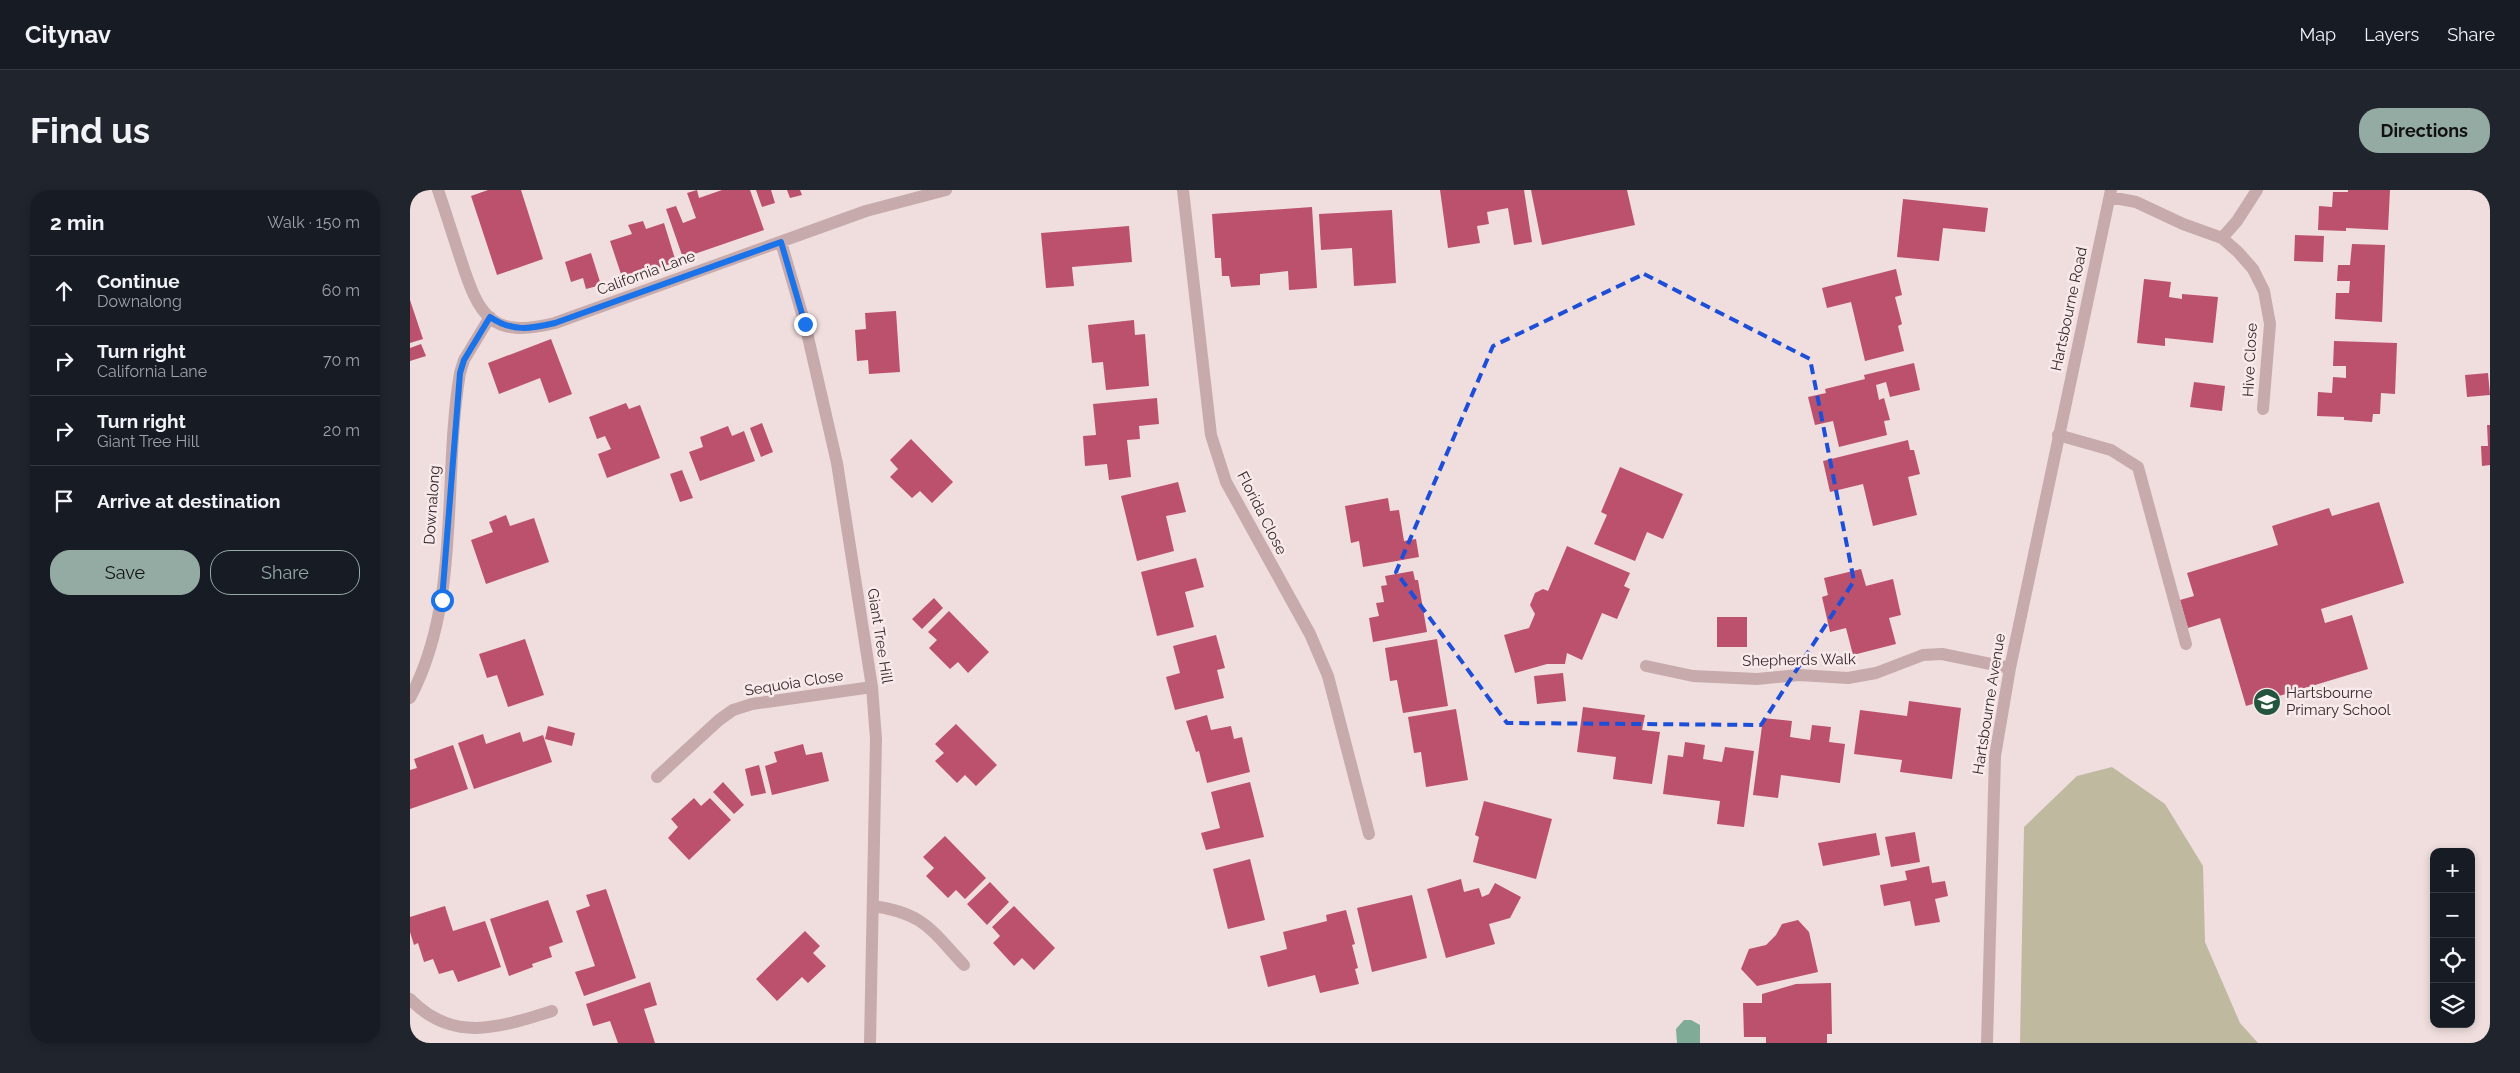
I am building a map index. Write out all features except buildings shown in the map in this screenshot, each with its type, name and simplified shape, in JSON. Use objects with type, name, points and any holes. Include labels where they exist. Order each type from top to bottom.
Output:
[{"type":"street","name":"California Lane","points":[[438,190],[476,303],[490,317],[514,329],[525,329],[555,323],[866,212],[946,190]]},
{"type":"street","name":"Florida Close","points":[[1183,190],[1211,435],[1226,482],[1310,634],[1328,676],[1369,834]]},
{"type":"street","points":[[2222,238],[2237,221],[2257,190]]},
{"type":"street","name":"Hive Close","points":[[2111,194],[2136,202],[2183,224],[2222,238],[2238,252],[2252,269],[2264,291],[2270,324],[2263,409]]},
{"type":"street","name":"Hartsbourne Road","points":[[2058,435],[2111,194]]},
{"type":"street","name":"Giant Tree Hill","points":[[781,242],[805,324],[837,463],[872,687],[876,740],[870,1043]]},
{"type":"street","name":"Downalong","points":[[410,698],[423,673],[431,649],[442,600],[460,373],[464,360],[490,317]]},
{"type":"street","points":[[2058,435],[2111,450],[2138,467],[2186,644]]},
{"type":"street","name":"Hartsbourne Avenue","points":[[1987,1043],[1994,756],[2010,668],[2058,435]]},
{"type":"street","name":"Shepherds Walk","points":[[1646,666],[1693,676],[1756,679],[1799,675],[1848,678],[1876,673],[1923,655],[1942,654],[2010,668]]},
{"type":"street","name":"Sequoia Close","points":[[658,777],[733,710],[752,704],[872,687]]},
{"type":"street","points":[[873,906],[897,910],[918,919],[964,965]]},
{"type":"street","points":[[410,999],[420,1012],[440,1027],[461,1034],[484,1032],[552,1011]]},
{"type":"highlighted area","points":[[1644,274],[1810,359],[1854,581],[1761,725],[1507,723],[1396,572],[1493,346]]},
{"type":"shaded area","points":[[2112,767],[2165,804],[2203,866],[2205,942],[2240,1023],[2258,1043],[2020,1043],[2024,827],[2077,776]]},
{"type":"shaded area","points":[[1684,1020],[1691,1020],[1700,1025],[1700,1043],[1677,1043],[1676,1029]]},
{"type":"place","name":"Hartsbourne Primary School","points":[[2267,702]]},
{"type":"route","points":[[442,600],[457,391],[460,373],[464,360],[490,317],[514,329],[537,328],[781,242],[805,324]]}]
